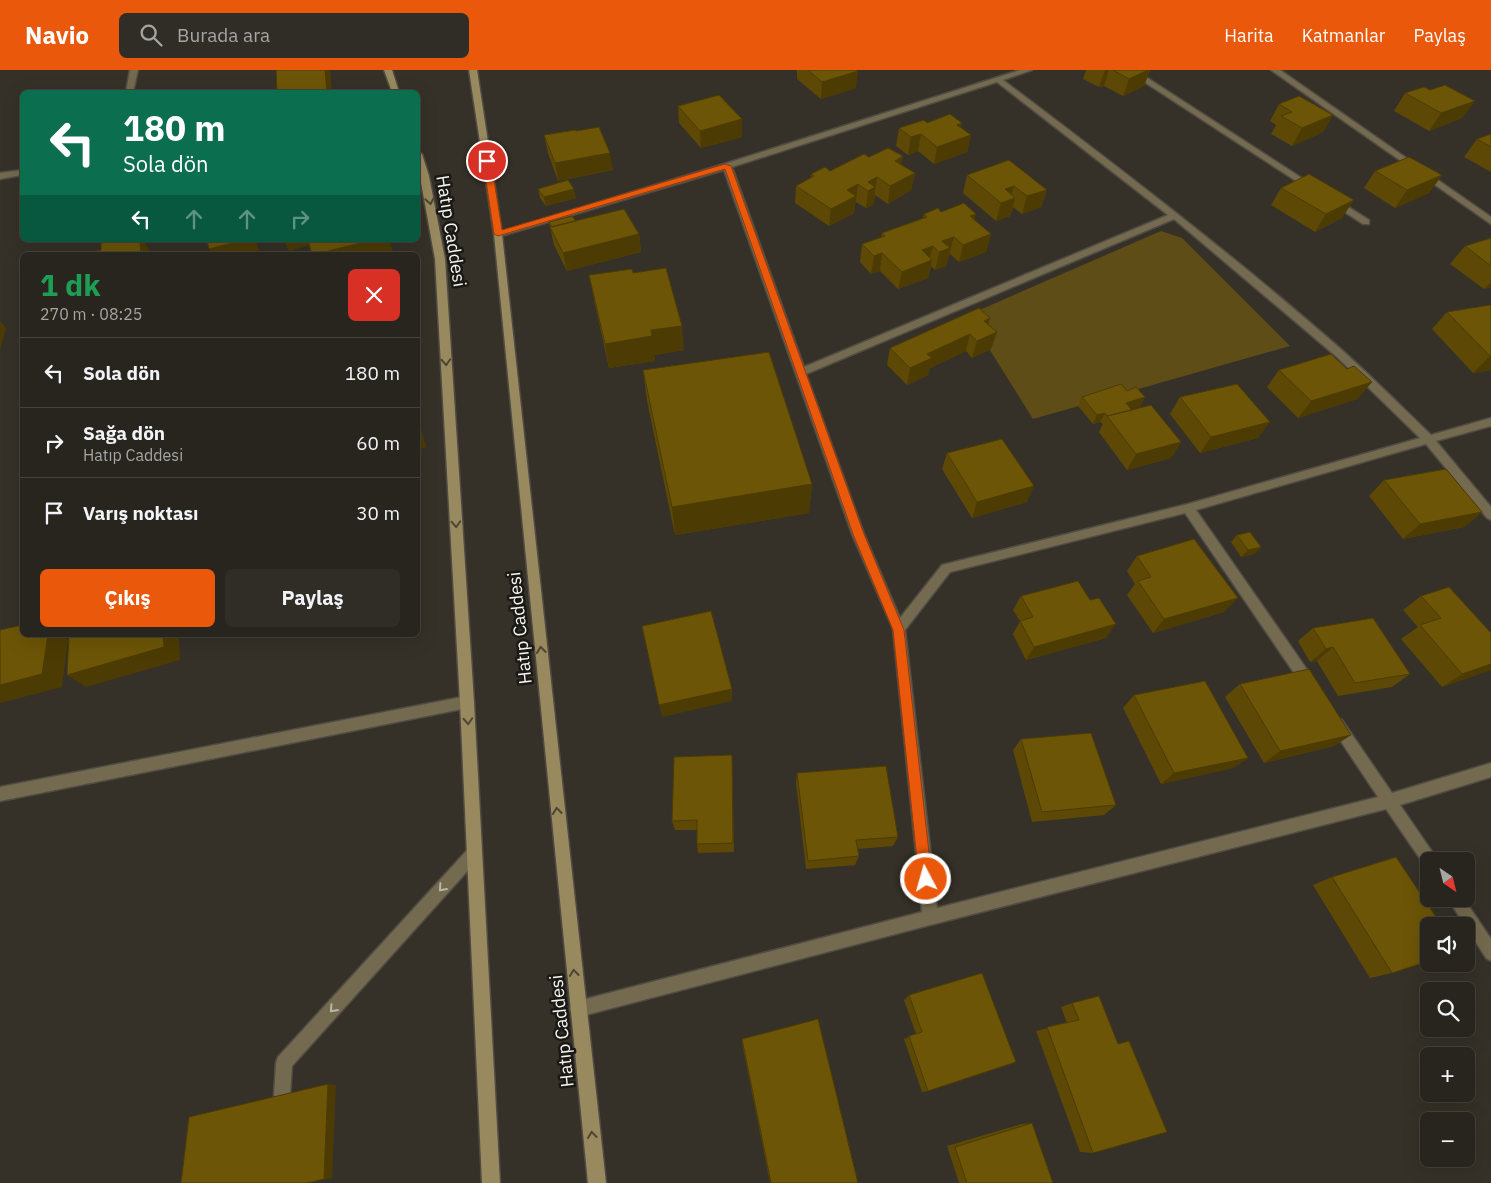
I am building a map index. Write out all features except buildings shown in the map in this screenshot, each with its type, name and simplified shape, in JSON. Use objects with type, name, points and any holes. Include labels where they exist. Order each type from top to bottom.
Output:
[{"type":"main road","points":[[388,70],[395,90]]},
{"type":"main road","points":[[392,82],[396,70]]},
{"type":"main road","name":"Hatıp Caddesi","points":[[473,70],[498,234],[578,1009],[598,1183]]},
{"type":"main road","name":"Hatıp Caddesi","points":[[420,160],[425,176],[440,259],[467,702],[491,1183]]},
{"type":"street","points":[[129,90],[134,70]]},
{"type":"street","points":[[498,234],[727,166],[1028,70]]},
{"type":"street","points":[[1130,70],[1366,222]]},
{"type":"street","points":[[1275,70],[1491,221]]},
{"type":"street","points":[[998,80],[1222,253],[1342,355],[1428,440],[1491,515]]},
{"type":"street","points":[[727,166],[858,534],[899,630],[930,917]]},
{"type":"street","points":[[0,176],[20,173]]},
{"type":"street","points":[[800,372],[1174,215]]},
{"type":"street","points":[[899,630],[946,568],[1188,508],[1491,422]]},
{"type":"street","points":[[1188,508],[1317,695]]},
{"type":"street","points":[[0,794],[467,702]]},
{"type":"street","points":[[1328,712],[1424,852]]},
{"type":"street","points":[[578,1009],[930,917],[1390,801],[1491,770]]},
{"type":"street","points":[[280,1128],[284,1063],[475,852]]},
{"type":"street","points":[[1461,908],[1491,953]]},
{"type":"shaded area","points":[[1161,231],[1182,238],[1290,346],[1033,419],[968,315]]},
{"type":"route","points":[[487,161],[498,234],[727,166],[858,534],[899,630],[926,879]]}]
